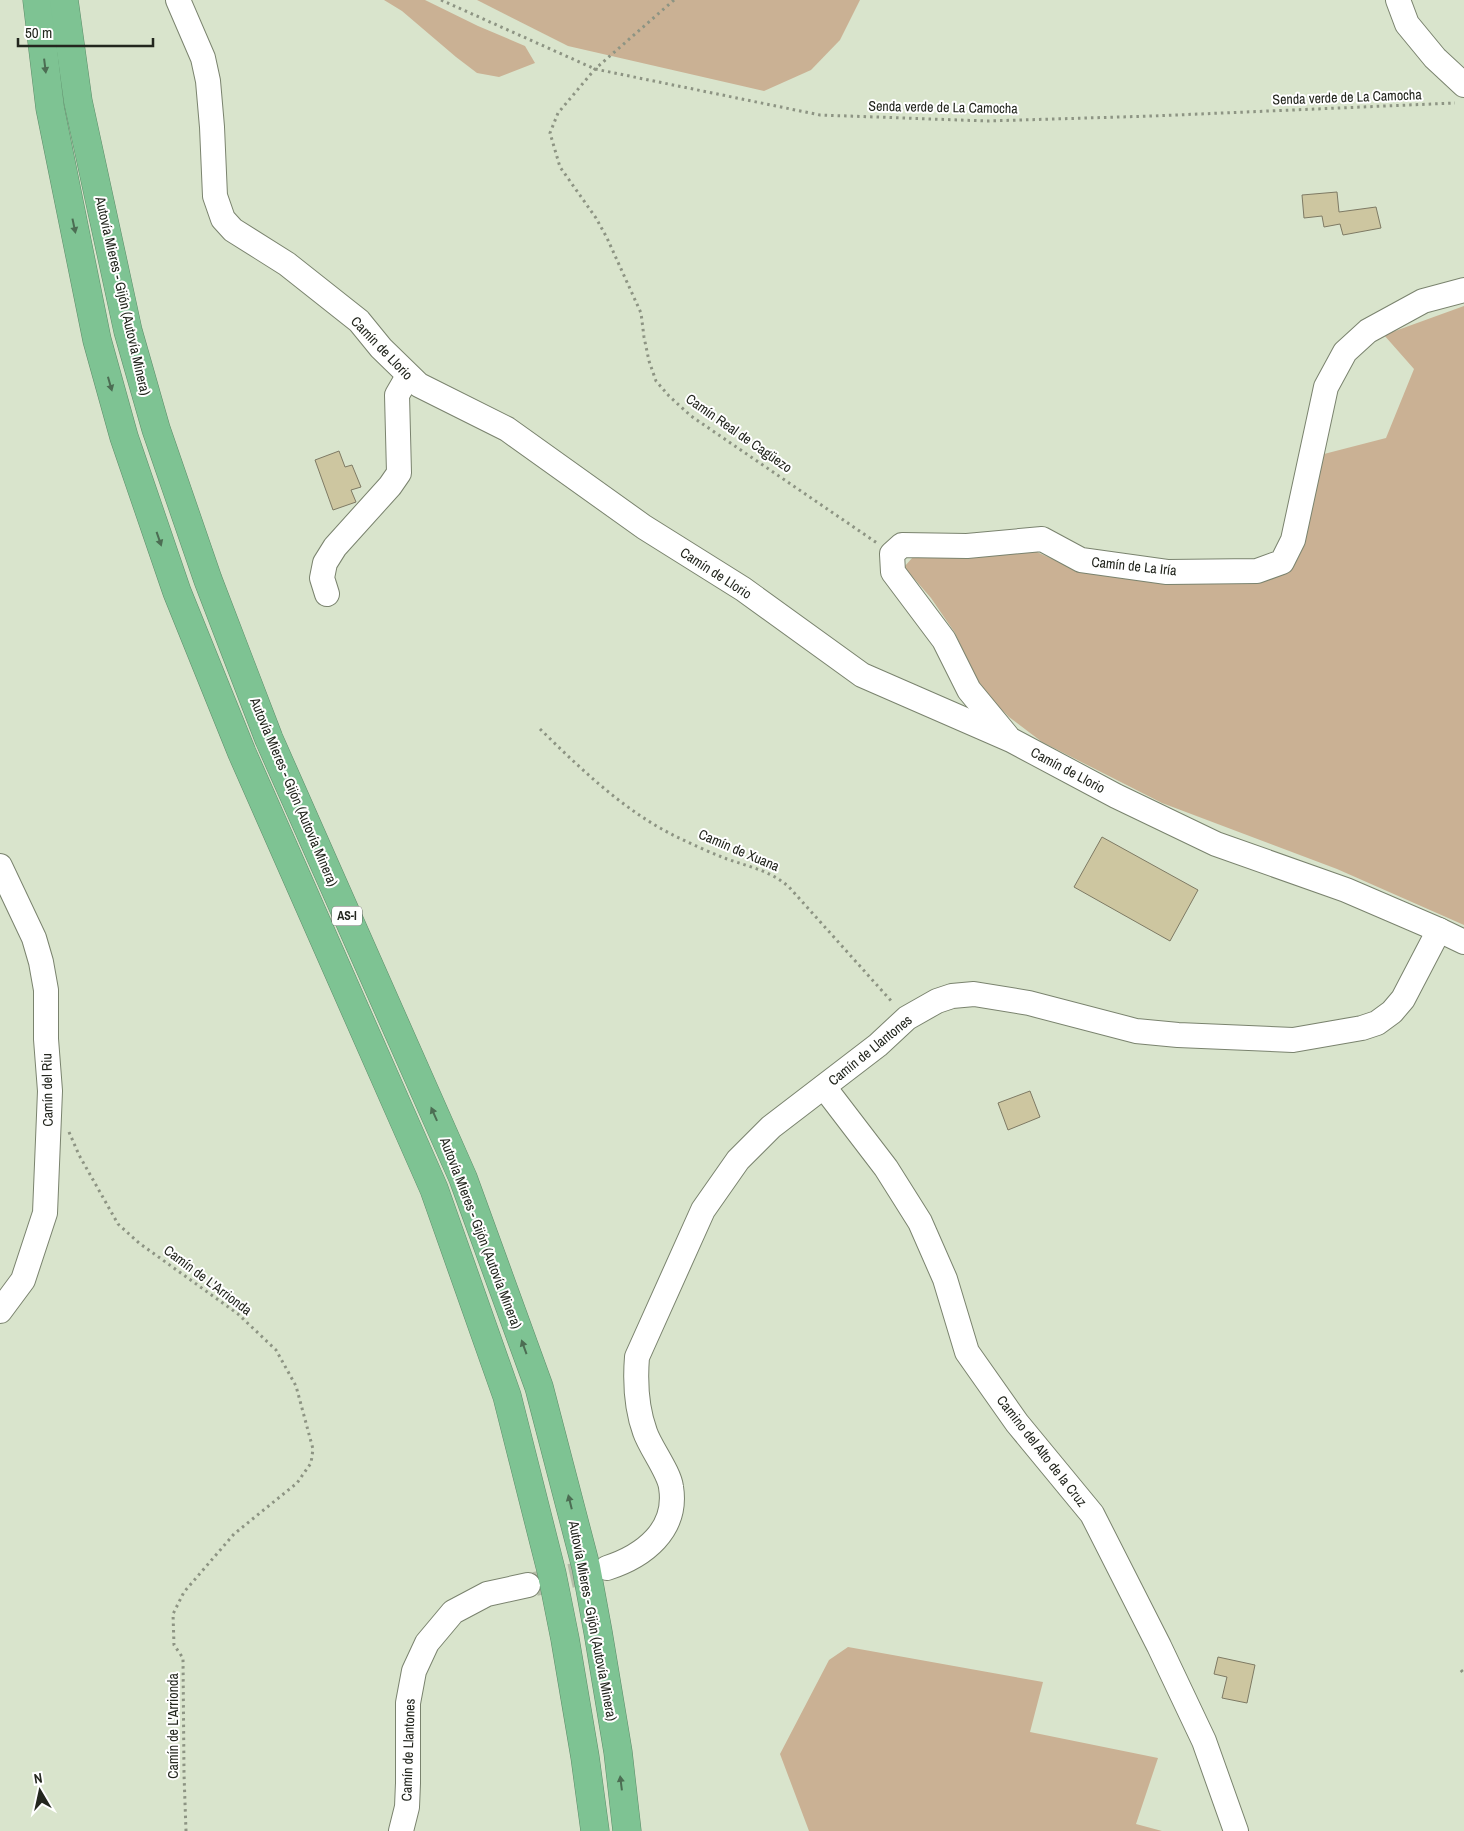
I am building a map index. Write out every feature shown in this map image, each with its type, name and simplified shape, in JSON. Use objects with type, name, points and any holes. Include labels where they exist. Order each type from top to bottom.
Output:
[{"type":"highway","name":"Autovía Mieres - Gijón (Autovía Minera)","points":[[37,0],[50,108],[97,340],[124,437],[177,592],[242,753],[434,1189],[507,1396],[557,1602],[585,1756],[594,1831]]},
{"type":"highway","name":"Autovía Mieres - Gijón (Autovía Minera)","points":[[64,0],[78,101],[128,332],[156,428],[208,580],[269,739],[463,1178],[539,1387],[586,1567],[618,1752],[627,1831]]},
{"type":"street","name":"Camín de Llorio","points":[[178,0],[203,58],[208,81],[215,196],[223,219],[233,230],[286,264],[359,321],[408,376],[419,385],[507,429],[644,527],[743,589],[862,675],[1011,740],[1116,796],[1216,844],[1346,890],[1464,942]]},
{"type":"street","points":[[1398,0],[1407,24],[1435,58],[1464,85]]},
{"type":"street","name":"Camín de La Iría","points":[[892,554],[902,545],[967,546],[1042,539],[1080,560],[1167,572],[1256,570],[1282,562],[1293,540],[1326,387],[1345,352],[1368,331],[1423,302],[1464,290]]},
{"type":"street","points":[[327,594],[322,578],[325,563],[335,547],[390,486],[399,473],[397,395],[408,376]]},
{"type":"street","points":[[892,554],[893,572],[944,640],[969,690],[1011,740]]},
{"type":"street","name":"Camín del Riu","points":[[0,866],[34,938],[41,962],[46,990],[46,1039],[50,1091],[45,1212],[23,1280],[0,1311]]},
{"type":"street","name":"Camín de Llantones","points":[[607,1568],[623,1563],[645,1550],[661,1534],[671,1510],[671,1485],[645,1432],[638,1407],[635,1382],[637,1357],[703,1210],[738,1160],[771,1127],[824,1087],[845,1068],[878,1045],[907,1018],[937,1001],[952,996],[974,994],[1029,1003],[1136,1031],[1278,1040],[1313,1037],[1362,1028],[1377,1023],[1392,1012],[1403,999],[1440,930]]},
{"type":"street","name":"Camino del Alto de la Cruz","points":[[824,1087],[886,1168],[920,1222],[945,1279],[967,1352],[1017,1423],[1092,1514],[1159,1646],[1204,1741],[1236,1831]]},
{"type":"street","name":"Camín de Llantones","points":[[401,1831],[407,1807],[408,1703],[414,1671],[426,1643],[454,1612],[487,1594],[528,1586]]},
{"type":"path","name":"Senda verde de La Camocha","points":[[441,0],[595,69],[820,115],[987,121],[1143,117],[1464,103]]},
{"type":"path","name":"Camín Real de Cagüezo","points":[[674,0],[595,69],[558,113],[550,133],[560,167],[596,218],[637,304],[641,313],[649,361],[656,381],[691,416],[892,554]]},
{"type":"path","name":"Camín de Xuana","points":[[540,729],[574,762],[621,802],[671,834],[724,858],[778,877],[907,1018]]},
{"type":"path","name":"Camín de L'Arrionda","points":[[68,1130],[79,1155],[118,1224],[139,1243],[238,1314],[276,1350],[296,1386],[313,1449],[311,1463],[297,1483],[234,1534],[184,1592],[173,1614],[174,1645],[184,1658],[186,1831]]},
{"type":"shaded area","points":[[384,0],[425,0],[525,46],[535,63],[499,77],[477,73],[402,11]]},
{"type":"shaded area","points":[[477,0],[860,0],[840,40],[811,70],[764,91],[568,46]]},
{"type":"shaded area","points":[[1464,306],[1464,925],[1337,869],[1162,803],[1042,742],[1009,717],[979,687],[955,633],[931,598],[904,567],[913,557],[1037,552],[1078,571],[1214,581],[1275,578],[1296,559],[1324,454],[1386,438],[1414,369],[1384,335]]},
{"type":"shaded area","points":[[848,1647],[1043,1682],[1030,1732],[1158,1758],[1136,1824],[1162,1831],[809,1831],[780,1754],[829,1660]]},
{"type":"building","points":[[1337,192],[1339,212],[1376,207],[1381,228],[1343,235],[1340,224],[1324,227],[1322,216],[1304,218],[1302,195]]},
{"type":"building","points":[[339,451],[345,467],[352,465],[361,487],[351,490],[356,502],[333,510],[315,460]]},
{"type":"building","points":[[1102,837],[1198,890],[1170,941],[1074,887]]},
{"type":"building","points":[[1030,1091],[1040,1117],[1008,1130],[998,1103]]},
{"type":"building","points":[[1218,1657],[1255,1665],[1247,1703],[1222,1698],[1227,1677],[1214,1674]]},
{"type":"tunnel","points":[[535,1584],[605,1568]]}]
